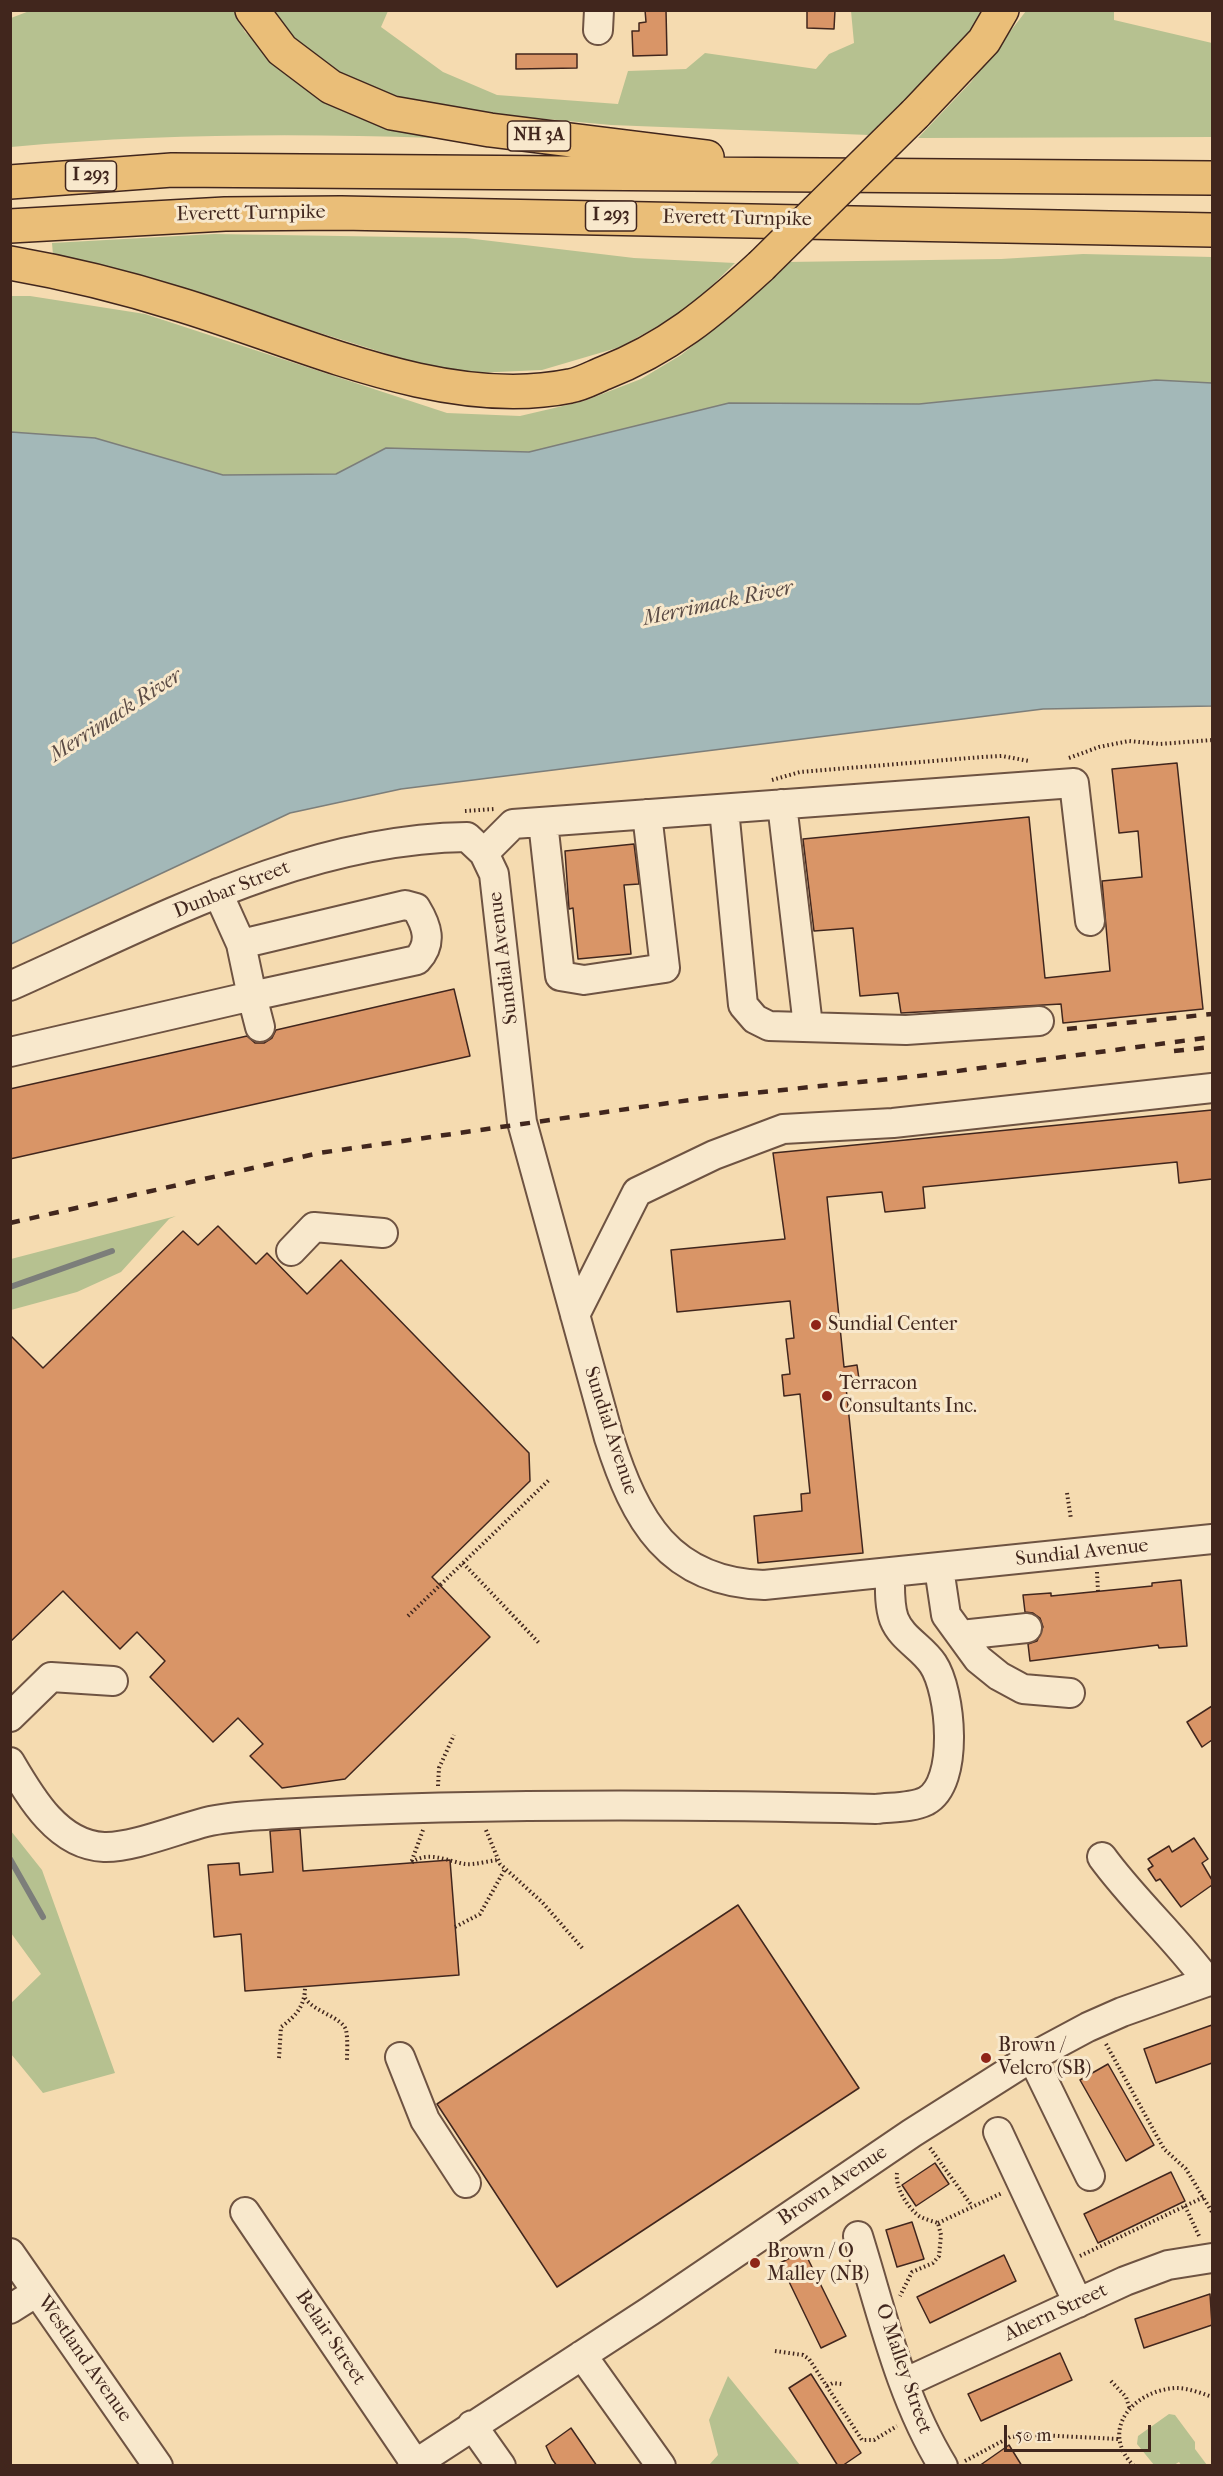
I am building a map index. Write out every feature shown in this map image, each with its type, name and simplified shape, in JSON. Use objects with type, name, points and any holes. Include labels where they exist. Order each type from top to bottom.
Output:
[{"type":"highway","name":"NH 3A","points":[[252,10],[282,50],[331,87],[392,113],[490,130],[864,176]]},
{"type":"highway","points":[[10,263],[44,269],[178,304],[378,371],[446,385],[517,391],[572,386],[641,358],[708,315],[915,114],[984,41],[1002,10]]},
{"type":"highway","points":[[1055,175],[1212,168]]},
{"type":"highway","name":"I 293","points":[[10,182],[172,170],[1212,178]]},
{"type":"highway","name":"Everett Turnpike","points":[[10,226],[144,217],[341,213],[1212,230]]},
{"type":"street","points":[[476,845],[513,824],[1074,783],[1090,921]]},
{"type":"street","points":[[783,804],[808,1026]]},
{"type":"street","points":[[724,809],[743,1005],[755,1019],[769,1026],[808,1026],[853,1030],[906,1030],[1038,1021]]},
{"type":"street","points":[[543,822],[560,976],[584,980],[665,968],[647,814]]},
{"type":"street","name":"Dunbar Street","points":[[10,987],[218,893],[309,860],[398,842],[476,845]]},
{"type":"street","name":"Sundial Avenue","points":[[476,845],[494,874],[499,901],[522,1122],[575,1315],[623,1482],[646,1522],[677,1557],[697,1570],[718,1579],[741,1584],[788,1583],[1212,1539]]},
{"type":"street","points":[[218,893],[241,944],[260,1027]]},
{"type":"street","points":[[10,1052],[417,960],[424,952],[428,939],[425,922],[416,908],[405,905],[241,944]]},
{"type":"street","points":[[575,1315],[637,1192],[714,1155],[783,1129],[892,1123],[1212,1088]]},
{"type":"street","points":[[291,1251],[314,1227],[383,1233]]},
{"type":"street","points":[[939,1568],[946,1616],[978,1659],[999,1676],[1023,1689],[1070,1693]]},
{"type":"street","points":[[10,1762],[25,1787],[57,1828],[78,1841],[105,1847],[226,1818],[460,1806],[605,1805],[876,1809],[927,1801],[944,1781],[947,1768],[948,1743],[943,1687],[934,1665],[897,1625],[891,1607],[890,1573]]},
{"type":"street","points":[[961,1635],[1027,1628]]},
{"type":"street","points":[[10,1717],[51,1677],[113,1681]]},
{"type":"street","points":[[1102,1857],[1120,1882],[1210,1981]]},
{"type":"street","name":"Brown Avenue","points":[[413,2464],[582,2355],[912,2133],[1032,2057],[1113,2016],[1210,1981]]},
{"type":"street","points":[[400,2057],[425,2120],[466,2183]]},
{"type":"street","points":[[1032,2057],[1090,2175]]},
{"type":"street","points":[[998,2132],[1078,2303]]},
{"type":"street","name":"Belair Street","points":[[245,2212],[413,2464]]},
{"type":"street","name":"O Malley Street","points":[[858,2236],[904,2383],[917,2416],[951,2465]]},
{"type":"street","name":"Westland Avenue","points":[[10,2253],[158,2466]]},
{"type":"street","name":"Ahern Street","points":[[904,2383],[1078,2303],[1168,2265],[1211,2258]]},
{"type":"street","points":[[10,2309],[37,2292]]},
{"type":"street","points":[[582,2355],[661,2466]]},
{"type":"street","points":[[472,2425],[501,2466]]},
{"type":"path","points":[[408,1616],[549,1480]]},
{"type":"path","points":[[1066,1493],[1071,1520]]},
{"type":"path","points":[[463,1563],[540,1644]]},
{"type":"path","points":[[460,1806],[482,1819],[494,1850],[506,1869],[550,1910],[583,1949]]},
{"type":"path","points":[[455,1927],[480,1914],[506,1869]]},
{"type":"path","points":[[279,2058],[281,2027],[296,2014],[305,1998],[305,1987]]},
{"type":"path","points":[[305,1998],[320,2012],[340,2021],[346,2030],[347,2060]]},
{"type":"path","points":[[1105,2042],[1164,2149],[1186,2169],[1212,2212]]},
{"type":"path","points":[[930,2148],[972,2206]]},
{"type":"path","points":[[897,2169],[896,2181],[912,2208],[920,2217],[938,2223],[1022,2184]]},
{"type":"path","points":[[1061,2266],[1204,2197]]},
{"type":"path","points":[[1185,2206],[1211,2258]]},
{"type":"path","points":[[896,2305],[912,2272],[933,2263],[939,2256],[941,2235],[938,2223]]},
{"type":"path","points":[[775,2351],[803,2355],[827,2386],[862,2440],[874,2440],[917,2416]]},
{"type":"path","points":[[1111,2381],[1126,2397],[1130,2410]]},
{"type":"path","points":[[827,2386],[833,2383],[842,2384]]},
{"type":"path","points":[[1134,2466],[1123,2454],[1118,2439],[1123,2417],[1141,2399],[1177,2388],[1212,2397]]},
{"type":"path","points":[[951,2465],[1010,2437],[1039,2435],[1118,2439]]},
{"type":"green space","points":[[32,10],[234,11],[245,32],[313,94],[434,138],[328,135],[169,137],[11,147],[11,18]]},
{"type":"green space","points":[[269,11],[388,11],[381,27],[443,72],[497,95],[618,104],[628,71],[686,69],[705,53],[816,69],[829,54],[854,43],[851,11],[991,11],[956,55],[869,135],[611,125],[415,107],[344,82],[282,34]]},
{"type":"green space","points":[[1026,11],[1114,11],[1114,20],[1212,43],[1212,137],[918,138],[971,82]]},
{"type":"green space","points":[[214,234],[466,238],[634,258],[735,263],[687,310],[620,347],[542,370],[452,374],[230,305],[53,255],[52,243]]},
{"type":"green space","points":[[1083,254],[1212,257],[1212,383],[1156,380],[919,404],[730,403],[529,452],[386,448],[337,474],[223,475],[95,438],[11,432],[10,296],[30,296],[145,314],[447,413],[520,416],[584,401],[641,379],[681,355],[733,314],[786,262],[1001,259]]},
{"type":"green space","points":[[176,1216],[169,1219],[121,1272],[77,1292],[11,1310],[11,1259]]},
{"type":"green space","points":[[11,1831],[42,1870],[115,2073],[43,2093],[11,2054],[11,2003],[41,1974],[11,1933]]},
{"type":"green space","points":[[728,2376],[800,2465],[709,2465],[718,2455],[709,2420]]},
{"type":"green space","points":[[1169,2414],[1175,2415],[1195,2442],[1195,2449],[1207,2465],[1181,2465],[1179,2462],[1174,2465],[1154,2465],[1137,2444],[1138,2436]]},
{"type":"water","name":"Merrimack River","points":[[1156,380],[1212,383],[1212,706],[1043,709],[401,789],[290,813],[11,944],[11,432],[95,438],[223,475],[336,474],[386,448],[529,452],[729,403],[919,404]]},
{"type":"building","points":[[645,10],[666,10],[667,55],[633,56],[632,31],[639,31],[639,23],[646,22]]},
{"type":"building","points":[[807,10],[835,10],[834,29],[807,28]]},
{"type":"building","points":[[516,54],[577,54],[577,68],[516,69]]},
{"type":"building","points":[[1177,763],[1203,1009],[1063,1023],[1061,1004],[901,1013],[898,993],[860,996],[853,928],[814,931],[803,839],[1029,817],[1045,978],[1110,971],[1102,881],[1142,877],[1138,831],[1119,833],[1112,769]]},
{"type":"building","points":[[634,844],[639,884],[624,885],[631,954],[578,959],[573,908],[569,909],[565,851]]},
{"type":"building","points":[[454,989],[470,1056],[10,1159],[10,1089],[247,1036],[255,1043],[264,1043],[272,1038],[276,1030]]},
{"type":"building","name":"Sundial Center","points":[[1212,1110],[1212,1179],[1179,1183],[1177,1162],[923,1187],[925,1208],[885,1212],[882,1192],[827,1197],[844,1367],[857,1365],[860,1386],[846,1387],[863,1553],[758,1563],[754,1516],[802,1511],[801,1494],[810,1493],[800,1394],[784,1396],[782,1375],[790,1374],[786,1339],[794,1338],[790,1301],[677,1312],[671,1250],[785,1239],[773,1153]]},
{"type":"building","points":[[218,1226],[256,1264],[267,1253],[307,1294],[341,1260],[529,1453],[530,1481],[432,1577],[490,1637],[345,1779],[282,1788],[250,1756],[263,1744],[238,1718],[213,1742],[150,1677],[165,1661],[137,1632],[120,1649],[63,1591],[10,1642],[10,1335],[43,1368],[183,1231],[198,1245]]},
{"type":"building","points":[[1181,1580],[1187,1646],[1159,1648],[1158,1645],[1030,1661],[1028,1644],[1037,1641],[1043,1627],[1040,1618],[1033,1613],[1025,1612],[1023,1595],[1051,1593],[1051,1596],[1152,1586],[1152,1583]]},
{"type":"building","points":[[1212,1706],[1212,1740],[1202,1747],[1187,1722]]},
{"type":"building","points":[[300,1829],[303,1871],[450,1860],[459,1975],[245,1991],[241,1934],[214,1937],[208,1865],[239,1863],[240,1875],[273,1872],[270,1831]]},
{"type":"building","points":[[1194,1838],[1208,1859],[1202,1863],[1212,1880],[1212,1885],[1181,1907],[1160,1879],[1156,1881],[1148,1869],[1153,1866],[1148,1859],[1169,1846],[1172,1852]]},
{"type":"building","points":[[738,1905],[859,2088],[557,2287],[437,2104]]},
{"type":"building","points":[[1212,2025],[1212,2063],[1156,2083],[1144,2049]]},
{"type":"building","points":[[1108,2064],[1154,2145],[1126,2161],[1080,2080]]},
{"type":"building","points":[[935,2163],[949,2184],[916,2206],[902,2185]]},
{"type":"building","points":[[1171,2172],[1185,2201],[1098,2243],[1084,2214]]},
{"type":"building","points":[[912,2222],[924,2259],[897,2267],[886,2230]]},
{"type":"building","points":[[804,2251],[846,2336],[821,2348],[780,2263]]},
{"type":"building","points":[[1004,2255],[1016,2281],[930,2323],[917,2297]]},
{"type":"building","points":[[1210,2294],[1212,2325],[1144,2348],[1135,2319]]},
{"type":"building","points":[[1060,2353],[1072,2380],[981,2421],[968,2394]]},
{"type":"building","points":[[811,2374],[861,2453],[842,2466],[838,2466],[789,2388]]},
{"type":"building","points":[[571,2428],[597,2466],[557,2466],[552,2459],[546,2446]]},
{"type":"building","points":[[1009,2445],[1022,2466],[979,2466]]},
{"type":"waterway","points":[[10,1287],[112,1251]]},
{"type":"waterway","points":[[10,1859],[43,1917]]},
{"type":"railway","points":[[1067,1029],[1212,1014]]},
{"type":"railway","points":[[10,1223],[319,1153],[704,1098],[928,1075],[1212,1037]]},
{"type":"railway","points":[[1174,1051],[1212,1047]]},
{"type":"place","name":"Sundial Center","points":[[816,1325]]},
{"type":"place","name":"Terracon Consultants Inc.","points":[[827,1396]]},
{"type":"place","name":"Brown / Velcro (SB)","points":[[986,2058]]},
{"type":"place","name":"Brown / O Malley (NB)","points":[[755,2263]]}]
